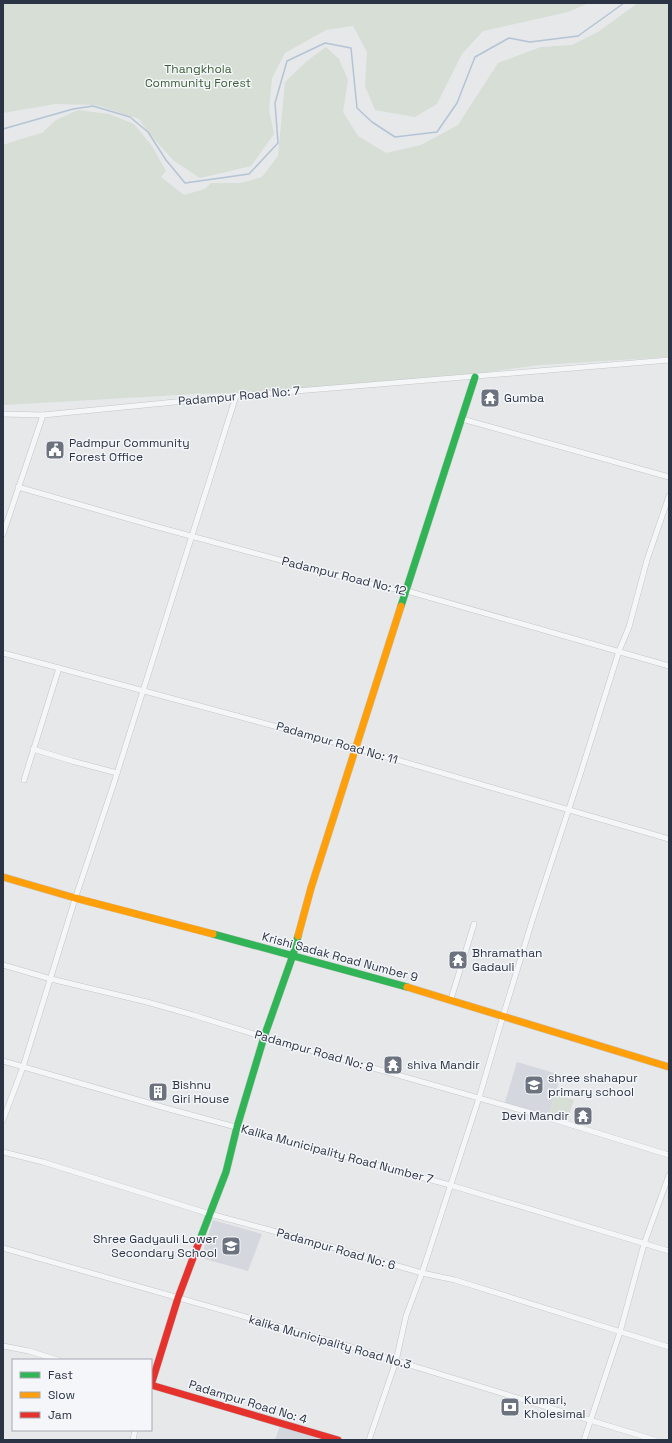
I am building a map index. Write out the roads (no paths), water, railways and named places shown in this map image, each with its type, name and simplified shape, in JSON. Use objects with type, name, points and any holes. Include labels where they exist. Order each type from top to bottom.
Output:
[{"type":"street","name":"Padampur Road No: 7","points":[[3,414],[43,415],[236,396],[669,360]]},
{"type":"street","points":[[152,1382],[178,1298],[226,1172],[237,1127],[264,1037],[293,955],[311,888],[475,377]]},
{"type":"street","points":[[3,1120],[23,1067],[52,979],[75,899],[117,773],[236,396]]},
{"type":"street","points":[[3,534],[43,415]]},
{"type":"street","points":[[462,419],[669,477]]},
{"type":"street","name":"Padampur Road No: 12","points":[[18,487],[96,510],[365,583],[407,591],[669,666]]},
{"type":"street","points":[[369,1440],[396,1361],[406,1316],[422,1273],[479,1098],[503,1016],[619,651],[629,627],[647,560],[669,496]]},
{"type":"street","name":"Padampur Road No: 11","points":[[3,653],[356,748],[669,839]]},
{"type":"street","points":[[24,780],[59,668]]},
{"type":"street","points":[[33,749],[72,762],[117,773]]},
{"type":"street","name":"Krishi Sadak Road Number 9","points":[[3,877],[75,899],[293,955],[451,999],[669,1067]]},
{"type":"street","points":[[451,999],[474,924]]},
{"type":"street","name":"Padampur Road No: 8","points":[[3,965],[52,979],[147,1002],[479,1098],[669,1155]]},
{"type":"street","name":"Kalika Municipality Road Number 7","points":[[3,1061],[169,1109],[450,1185],[669,1251]]},
{"type":"street","name":"Padampur Road No: 6","points":[[3,1152],[43,1162],[210,1214],[422,1273],[455,1280],[669,1347]]},
{"type":"street","points":[[584,1440],[620,1332],[644,1244],[669,1175]]},
{"type":"street","name":"kalika Municipality Road No.3","points":[[3,1248],[121,1280],[178,1298],[350,1346],[655,1440]]},
{"type":"street","points":[[3,1346],[29,1351],[55,1359]]},
{"type":"street","name":"Padampur Road No: 4","points":[[152,1385],[338,1440]]},
{"type":"waterway","points":[[3,129],[73,109],[93,106],[130,117],[148,132],[166,160],[185,183],[249,174],[278,143],[275,103],[287,61],[325,43],[351,48],[357,108],[372,122],[395,137],[437,132],[457,103],[475,57],[509,38],[530,42],[578,36],[624,3]]},
{"type":"place","name":"Gumba","points":[[490,398]]},
{"type":"place","name":"Padmpur Community Forest Office","points":[[55,450]]},
{"type":"place","name":"Bhramathan Gadauli","points":[[458,960]]},
{"type":"place","name":"shiva Mandir","points":[[393,1065]]},
{"type":"place","name":"shree shahapur primary school","points":[[534,1085]]},
{"type":"place","name":"Bishnu Giri House","points":[[158,1092]]},
{"type":"place","name":"Devi Mandir","points":[[583,1116]]},
{"type":"place","name":"Shree Gadyauli Lower Secondary School","points":[[231,1246]]},
{"type":"place","name":"Kumari, Kholesimal","points":[[510,1407]]},
{"type":"park label","name":"Thangkhola Community Forest","points":[[198,76]]}]
